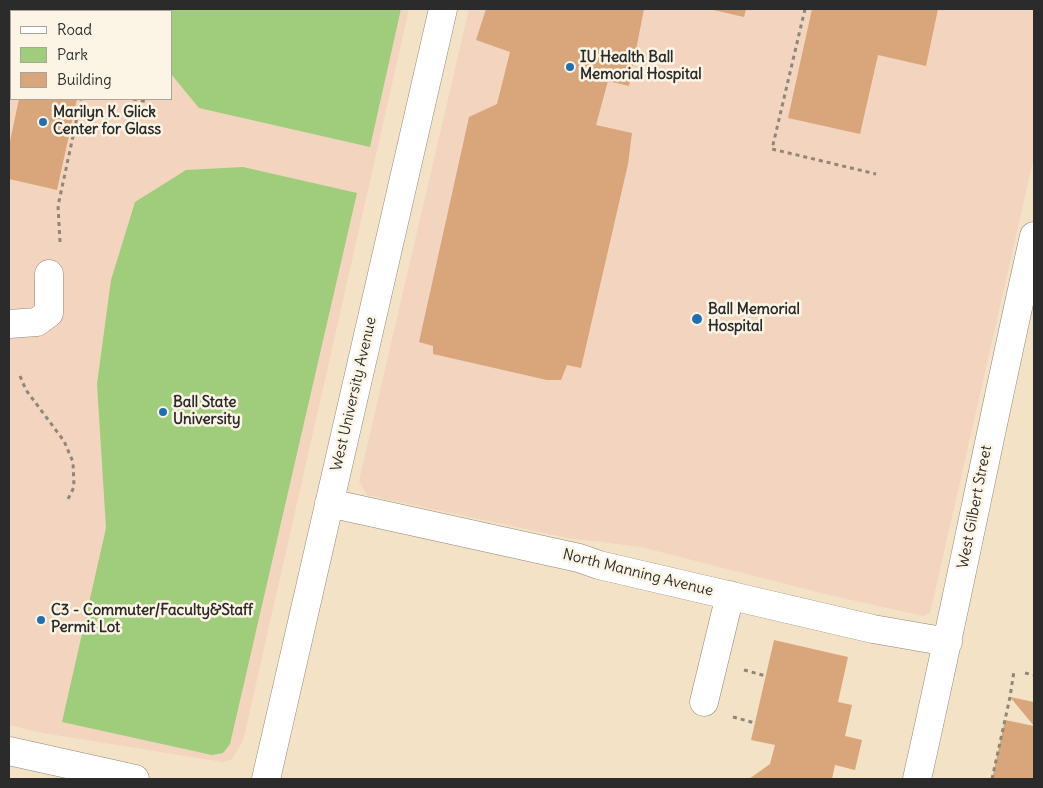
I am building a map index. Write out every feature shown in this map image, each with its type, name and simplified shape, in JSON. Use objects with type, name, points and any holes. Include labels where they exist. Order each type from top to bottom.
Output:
[{"type":"street","name":"West University Avenue","points":[[266,779],[444,9]]},
{"type":"street","name":"West Gilbert Street","points":[[917,779],[1024,322],[1034,236]]},
{"type":"street","points":[[9,324],[37,322],[49,313],[49,274]]},
{"type":"street","name":"North Manning Avenue","points":[[329,503],[579,558],[599,565],[873,629],[948,642]]},
{"type":"street","points":[[704,702],[730,595]]},
{"type":"street","points":[[9,750],[135,779]]},
{"type":"path","points":[[805,9],[772,149],[876,174]]},
{"type":"path","points":[[60,242],[58,206],[81,100]]},
{"type":"path","points":[[138,100],[148,102]]},
{"type":"path","points":[[20,376],[26,390],[64,441],[73,462],[74,487],[67,501]]},
{"type":"path","points":[[744,670],[766,676]]},
{"type":"path","points":[[992,779],[1014,671]]},
{"type":"path","points":[[1025,673],[1034,675]]},
{"type":"path","points":[[733,716],[755,723]]},
{"type":"shaded area","name":"Ball State University","points":[[9,9],[409,9],[243,741],[232,759],[223,762],[43,733],[9,725]]},
{"type":"shaded area","name":"Ball Memorial Hospital","points":[[469,9],[1034,9],[1034,157],[930,613],[923,616],[825,594],[641,547],[568,538],[367,495],[359,481]]},
{"type":"green space","points":[[401,9],[370,147],[199,108],[172,75],[172,10],[150,10]]},
{"type":"green space","points":[[243,167],[357,193],[230,744],[223,753],[212,755],[62,722],[106,528],[97,384],[111,280],[135,202],[186,170]]},
{"type":"building","points":[[486,9],[644,9],[629,86],[608,81],[596,125],[632,133],[628,164],[581,368],[567,365],[561,380],[547,380],[433,354],[433,346],[419,342],[469,117],[497,104],[510,52],[476,40]]},
{"type":"building","name":"IU Health Ball Memorial Hospital","points":[[709,9],[746,9],[744,17]]},
{"type":"building","points":[[812,9],[938,9],[926,66],[878,55],[860,134],[788,118]]},
{"type":"building","name":"Marilyn K. Glick Center for Glass","points":[[19,100],[77,100],[57,190],[9,179],[9,146]]},
{"type":"building","points":[[774,640],[848,657],[838,702],[852,705],[845,736],[862,740],[855,770],[835,765],[832,779],[749,779],[770,764],[775,745],[751,740]]},
{"type":"building","points":[[1010,697],[1034,702],[1034,726]]},
{"type":"building","points":[[1005,720],[1034,726],[1034,779],[992,779]]},
{"type":"place","name":"IU Health Ball Memorial Hospital","points":[[570,67]]},
{"type":"place","name":"Marilyn K. Glick Center for Glass","points":[[43,122]]},
{"type":"place","name":"Ball Memorial Hospital","points":[[697,319]]},
{"type":"place","name":"Ball State University","points":[[163,412]]},
{"type":"place","name":"C3 - Commuter/Faculty&Staff Permit Lot","points":[[41,620]]}]
